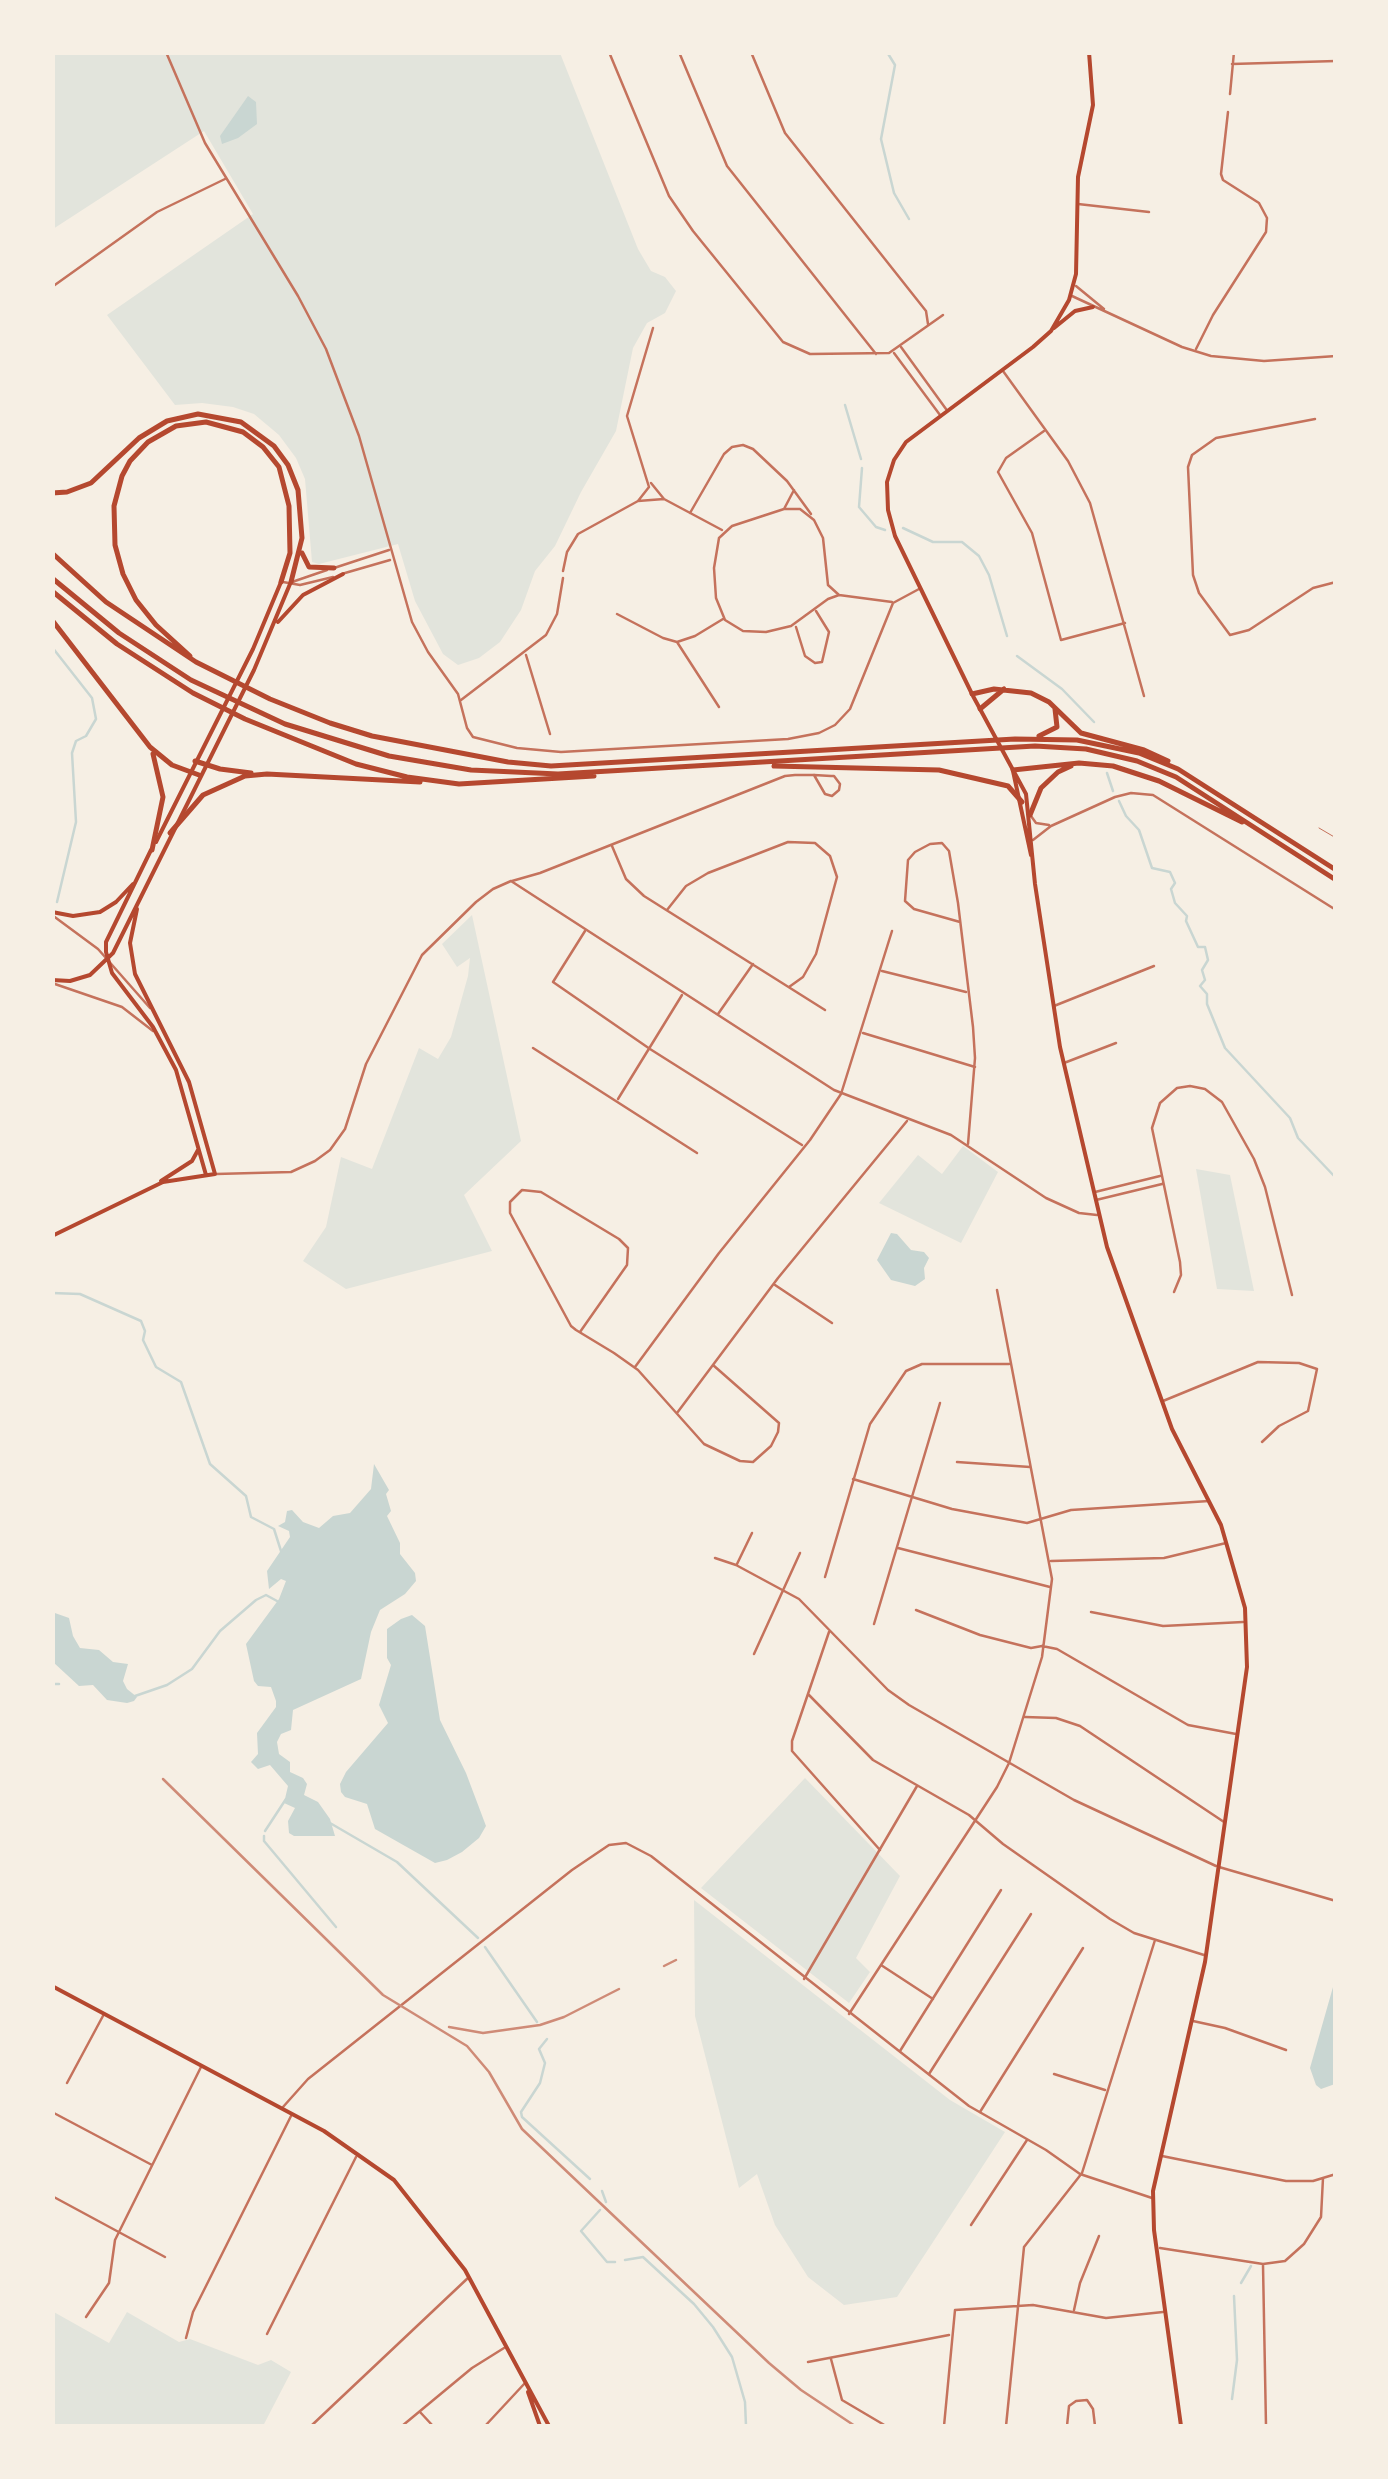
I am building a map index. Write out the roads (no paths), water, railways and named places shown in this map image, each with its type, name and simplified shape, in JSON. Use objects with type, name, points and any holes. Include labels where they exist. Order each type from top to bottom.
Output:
[{"type":"highway","points":[[52,493],[67,492],[91,482],[139,438],[168,421],[198,414],[222,416],[259,432],[288,464],[298,490],[304,560],[309,567],[334,568]]},
{"type":"highway","points":[[196,662],[156,625],[136,600],[122,574],[115,545],[117,492],[130,461],[148,442],[176,426],[206,422],[243,432],[263,447],[278,467],[289,506],[290,552],[281,582]]},
{"type":"highway","points":[[291,582],[302,538]]},
{"type":"highway","points":[[52,554],[115,608],[196,662],[330,724],[423,747],[529,765],[568,766],[988,740],[1066,739],[1149,756],[1187,774]]},
{"type":"highway","points":[[52,578],[118,633],[171,668],[246,708],[324,738],[417,762],[471,770],[634,772]]},
{"type":"highway","points":[[52,591],[137,658],[214,704],[356,764],[436,782]]},
{"type":"highway","points":[[52,620],[150,747],[165,761],[199,775]]},
{"type":"highway","points":[[980,709],[1004,689]]},
{"type":"highway","points":[[972,694],[1004,689],[1038,695],[1081,733],[1155,754],[1336,870]]},
{"type":"highway","points":[[1014,739],[1053,731],[1058,722],[1054,706]]},
{"type":"highway","points":[[150,747],[163,798],[152,850]]},
{"type":"highway","points":[[196,760],[267,774],[531,782],[992,749],[1086,749],[1147,764],[1194,788],[1336,880]]},
{"type":"highway","points":[[1013,770],[1080,764],[1113,766],[1143,775],[1258,830]]},
{"type":"highway","points":[[1030,815],[1046,782],[1064,768],[1080,764]]},
{"type":"highway","points":[[726,766],[940,770],[1008,786],[1022,802]]},
{"type":"highway","points":[[170,833],[189,809],[212,790],[245,776],[267,774]]},
{"type":"main road","points":[[1051,330],[1074,285],[1077,204],[1093,105],[1089,52]]},
{"type":"main road","points":[[1032,859],[1033,840],[1024,788],[918,589],[890,523],[888,482],[894,460],[905,443],[1075,311],[1093,307]]},
{"type":"main road","points":[[270,634],[286,610],[303,595],[343,574]]},
{"type":"main road","points":[[206,1175],[181,1083],[162,1042],[112,972],[106,942],[244,666],[281,582]]},
{"type":"main road","points":[[52,981],[84,978],[108,959],[254,670],[291,582]]},
{"type":"main road","points":[[1013,770],[1032,859],[1063,1063],[1098,1216],[1162,1401],[1228,1543],[1247,1621],[1248,1656],[1206,1956],[1152,2198],[1181,2426]]},
{"type":"main road","points":[[52,913],[73,916],[100,912],[123,896],[139,876]]},
{"type":"main road","points":[[52,1236],[174,1179],[215,1174],[189,1082],[133,966],[130,942],[143,890]]},
{"type":"main road","points":[[148,1189],[192,1162],[198,1145]]},
{"type":"main road","points":[[52,1986],[282,2108],[358,2153],[402,2188],[469,2277],[549,2426]]},
{"type":"main road","points":[[525,2383],[540,2426]]},
{"type":"street","points":[[166,52],[197,126],[225,178],[326,349],[359,436],[413,625],[460,701],[473,736],[517,748],[562,752],[788,739],[828,729],[850,709],[882,622],[893,603],[918,589]]},
{"type":"street","points":[[609,52],[669,196],[777,337],[802,352],[894,352],[943,315]]},
{"type":"street","points":[[679,52],[727,166],[876,354]]},
{"type":"street","points":[[752,52],[786,133],[926,311],[927,326]]},
{"type":"street","points":[[1230,94],[1234,52]]},
{"type":"street","points":[[1232,64],[1336,61]]},
{"type":"street","points":[[1195,352],[1213,315],[1266,232],[1266,218],[1259,204],[1223,180],[1221,174],[1228,112]]},
{"type":"street","points":[[52,287],[157,212],[225,178]]},
{"type":"street","points":[[1077,204],[1150,212]]},
{"type":"street","points":[[1074,285],[1106,310]]},
{"type":"street","points":[[1071,296],[1195,352],[1252,362],[1336,356]]},
{"type":"street","points":[[652,328],[626,416],[630,435],[650,482],[664,499],[724,531]]},
{"type":"street","points":[[900,346],[947,410]]},
{"type":"street","points":[[894,352],[940,416]]},
{"type":"street","points":[[1002,370],[1073,470],[1090,503],[1144,696]]},
{"type":"street","points":[[1315,419],[1216,438],[1200,446],[1189,461],[1194,582],[1230,636],[1249,630],[1314,588],[1336,582]]},
{"type":"street","points":[[1046,430],[1006,458],[998,472],[1032,534],[1061,640],[1125,622]]},
{"type":"street","points":[[690,513],[720,460],[732,447],[743,445],[753,449],[794,488],[814,520],[825,548],[828,585],[824,602]]},
{"type":"street","points":[[563,571],[567,552],[578,534],[638,501],[650,482]]},
{"type":"street","points":[[784,508],[794,488]]},
{"type":"street","points":[[638,501],[664,499]]},
{"type":"street","points":[[814,520],[800,509],[784,508],[724,531],[716,550],[714,584],[724,619],[736,629],[755,633],[795,624],[838,595],[893,603]]},
{"type":"street","points":[[291,582],[390,550]]},
{"type":"street","points":[[281,582],[305,585],[393,559]]},
{"type":"street","points":[[460,701],[525,654],[555,623],[563,578]]},
{"type":"street","points":[[828,585],[838,595]]},
{"type":"street","points":[[795,624],[805,656],[814,663],[822,662],[830,632],[815,610]]},
{"type":"street","points":[[617,614],[677,642],[724,619]]},
{"type":"street","points":[[688,656],[690,638]]},
{"type":"street","points":[[677,642],[719,708]]},
{"type":"street","points":[[525,654],[550,734]]},
{"type":"street","points":[[215,1174],[292,1172],[323,1156],[345,1129],[366,1064],[422,955],[492,889],[781,777],[814,775],[837,778],[840,790],[832,796],[825,794],[814,775]]},
{"type":"street","points":[[1033,840],[1051,826],[1115,797],[1131,793],[1153,795],[1336,910]]},
{"type":"street","points":[[1030,815],[1036,823],[1051,826]]},
{"type":"street","points":[[667,910],[686,886],[708,874],[788,842],[815,843],[830,856],[837,876],[816,954],[803,977],[790,988]]},
{"type":"street","points":[[960,922],[914,909],[905,901],[908,860],[921,848],[942,843],[951,859],[960,922],[976,1068],[968,1146]]},
{"type":"street","points":[[612,845],[626,879],[667,910],[826,1010]]},
{"type":"street","points":[[510,881],[841,1094],[909,1118],[968,1146],[1046,1198],[1079,1213],[1098,1216]]},
{"type":"street","points":[[52,913],[108,959],[150,1008]]},
{"type":"street","points":[[585,930],[553,982],[804,1147]]},
{"type":"street","points":[[635,1367],[841,1094],[892,931]]},
{"type":"street","points":[[718,1016],[752,964]]},
{"type":"street","points":[[1053,1006],[1154,966]]},
{"type":"street","points":[[880,970],[968,993]]},
{"type":"street","points":[[52,981],[122,1007],[144,1022],[162,1042]]},
{"type":"street","points":[[617,1100],[683,994]]},
{"type":"street","points":[[862,1033],[976,1068]]},
{"type":"street","points":[[1063,1063],[1116,1043]]},
{"type":"street","points":[[534,1048],[697,1153]]},
{"type":"street","points":[[1174,1292],[1180,1262],[1152,1128],[1156,1109],[1177,1088],[1190,1086],[1205,1089],[1222,1102],[1258,1168],[1292,1295]]},
{"type":"street","points":[[676,1414],[773,1284],[909,1118]]},
{"type":"street","points":[[1093,1192],[1162,1176]]},
{"type":"street","points":[[1095,1200],[1164,1183]]},
{"type":"street","points":[[580,1332],[627,1264],[628,1248],[541,1192],[522,1190],[510,1202],[510,1213],[561,1312],[580,1332],[635,1367],[704,1444],[733,1459],[753,1462],[766,1452],[778,1432],[777,1419],[713,1365]]},
{"type":"street","points":[[773,1284],[832,1323]]},
{"type":"street","points":[[849,2014],[1009,1763],[1040,1662],[1053,1587],[997,1290]]},
{"type":"street","points":[[1162,1401],[1258,1362],[1299,1362],[1317,1370],[1308,1411],[1279,1426],[1262,1442]]},
{"type":"street","points":[[825,1577],[873,1417],[909,1369],[930,1364],[1010,1364]]},
{"type":"street","points":[[874,1624],[940,1403]]},
{"type":"street","points":[[957,1462],[1030,1467]]},
{"type":"street","points":[[853,1480],[952,1510],[1027,1523],[1075,1510],[1210,1501]]},
{"type":"street","points":[[736,1565],[752,1534]]},
{"type":"street","points":[[1049,1561],[1164,1558],[1228,1543]]},
{"type":"street","points":[[897,1548],[1053,1587]]},
{"type":"street","points":[[754,1654],[800,1553]]},
{"type":"street","points":[[715,1558],[736,1565],[798,1599],[896,1697],[1009,1763],[1137,1832],[1218,1866],[1336,1901]]},
{"type":"street","points":[[916,1610],[980,1635],[1031,1648],[1057,1649],[1188,1725],[1238,1734]]},
{"type":"street","points":[[1091,1612],[1163,1626],[1247,1621]]},
{"type":"street","points":[[830,1630],[792,1741],[793,1755],[880,1850]]},
{"type":"street","points":[[808,1694],[868,1756],[975,1820],[1110,1919],[1155,1940],[1206,1956]]},
{"type":"street","points":[[1023,1716],[1056,1718],[1080,1726],[1224,1822]]},
{"type":"street","points":[[804,1979],[917,1785]]},
{"type":"street","points":[[282,2108],[308,2079],[569,1873],[604,1848],[626,1843],[650,1856],[980,2113],[1080,2174],[1152,2198]]},
{"type":"street","points":[[899,2052],[1001,1890]]},
{"type":"street","points":[[928,2075],[1031,1914]]},
{"type":"street","points":[[1006,2426],[1024,2247],[1080,2174],[1155,1940]]},
{"type":"street","points":[[980,2113],[1083,1948]]},
{"type":"street","points":[[880,1964],[933,1998]]},
{"type":"street","points":[[67,2083],[105,2013]]},
{"type":"street","points":[[1192,2021],[1226,2028],[1286,2050]]},
{"type":"street","points":[[86,2317],[109,2283],[119,2232],[202,2064]]},
{"type":"street","points":[[1054,2074],[1107,2091]]},
{"type":"street","points":[[52,2112],[152,2165]]},
{"type":"street","points":[[186,2338],[193,2312],[292,2114]]},
{"type":"street","points":[[971,2225],[1027,2140]]},
{"type":"street","points":[[267,2334],[358,2153]]},
{"type":"street","points":[[1160,2156],[1286,2180],[1336,2174]]},
{"type":"street","points":[[1157,2248],[1263,2264],[1285,2261],[1304,2244],[1322,2212],[1322,2178]]},
{"type":"street","points":[[52,2196],[165,2257]]},
{"type":"street","points":[[1073,2312],[1099,2236]]},
{"type":"street","points":[[1263,2264],[1266,2426]]},
{"type":"street","points":[[311,2426],[469,2277]]},
{"type":"street","points":[[944,2426],[954,2310],[1033,2305],[1112,2318],[1166,2312]]},
{"type":"street","points":[[808,2362],[950,2335]]},
{"type":"street","points":[[402,2426],[472,2368],[507,2346]]},
{"type":"street","points":[[831,2358],[842,2400],[886,2426]]},
{"type":"street","points":[[486,2426],[525,2383]]},
{"type":"street","points":[[1068,2426],[1069,2406],[1080,2401],[1091,2403],[1095,2426]]},
{"type":"street","points":[[419,2411],[432,2426]]},
{"type":"lane","points":[[1319,828],[1336,838]]},
{"type":"waterway","points":[[887,52],[895,65],[881,139],[894,193],[909,219]]},
{"type":"waterway","points":[[845,405],[861,459]]},
{"type":"waterway","points":[[862,468],[859,507],[876,527],[885,530]]},
{"type":"waterway","points":[[903,528],[933,542],[962,542],[979,556],[989,575],[1007,636]]},
{"type":"waterway","points":[[52,647],[92,698],[96,719],[86,736],[76,741],[72,753],[76,822],[57,902]]},
{"type":"waterway","points":[[1017,656],[1062,689],[1094,722]]},
{"type":"waterway","points":[[1107,773],[1113,791]]},
{"type":"waterway","points":[[1119,801],[1139,830],[1152,868],[1170,872],[1175,883],[1171,889],[1175,903],[1187,916],[1198,947],[1205,947],[1208,960],[1202,970],[1205,980],[1200,986],[1207,994],[1207,1004],[1225,1048],[1290,1118],[1298,1138],[1336,1178]]},
{"type":"waterway","points":[[52,1293],[80,1294],[141,1321],[143,1340],[156,1367],[181,1382],[210,1464],[246,1496],[251,1517],[274,1529],[281,1551]]},
{"type":"waterway","points":[[135,1696],[167,1685],[192,1669],[220,1631],[256,1600],[266,1595],[277,1601]]},
{"type":"waterway","points":[[52,1684],[59,1684]]},
{"type":"waterway","points":[[265,1831],[286,1799]]},
{"type":"waterway","points":[[330,1823],[397,1862],[478,1938]]},
{"type":"waterway","points":[[264,1836],[264,1841],[336,1927]]},
{"type":"waterway","points":[[485,1947],[537,2022]]},
{"type":"waterway","points":[[547,2039],[539,2049],[545,2063],[540,2083],[521,2112],[522,2117],[590,2179]]},
{"type":"waterway","points":[[602,2191],[606,2202]]},
{"type":"waterway","points":[[600,2210],[581,2231],[607,2262],[615,2262]]},
{"type":"waterway","points":[[625,2260],[643,2257],[713,2327],[732,2357],[745,2402],[746,2426]]},
{"type":"waterway","points":[[1241,2283],[1251,2266]]},
{"type":"waterway","points":[[1232,2399],[1237,2360],[1234,2296]]},
{"type":"railway","points":[[163,1779],[383,1995],[467,2046],[489,2072],[522,2129],[769,2363],[855,2426]]},
{"type":"railway","points":[[664,1966],[676,1960]]},
{"type":"railway","points":[[449,2027],[483,2033],[540,2025],[619,1989]]}]
